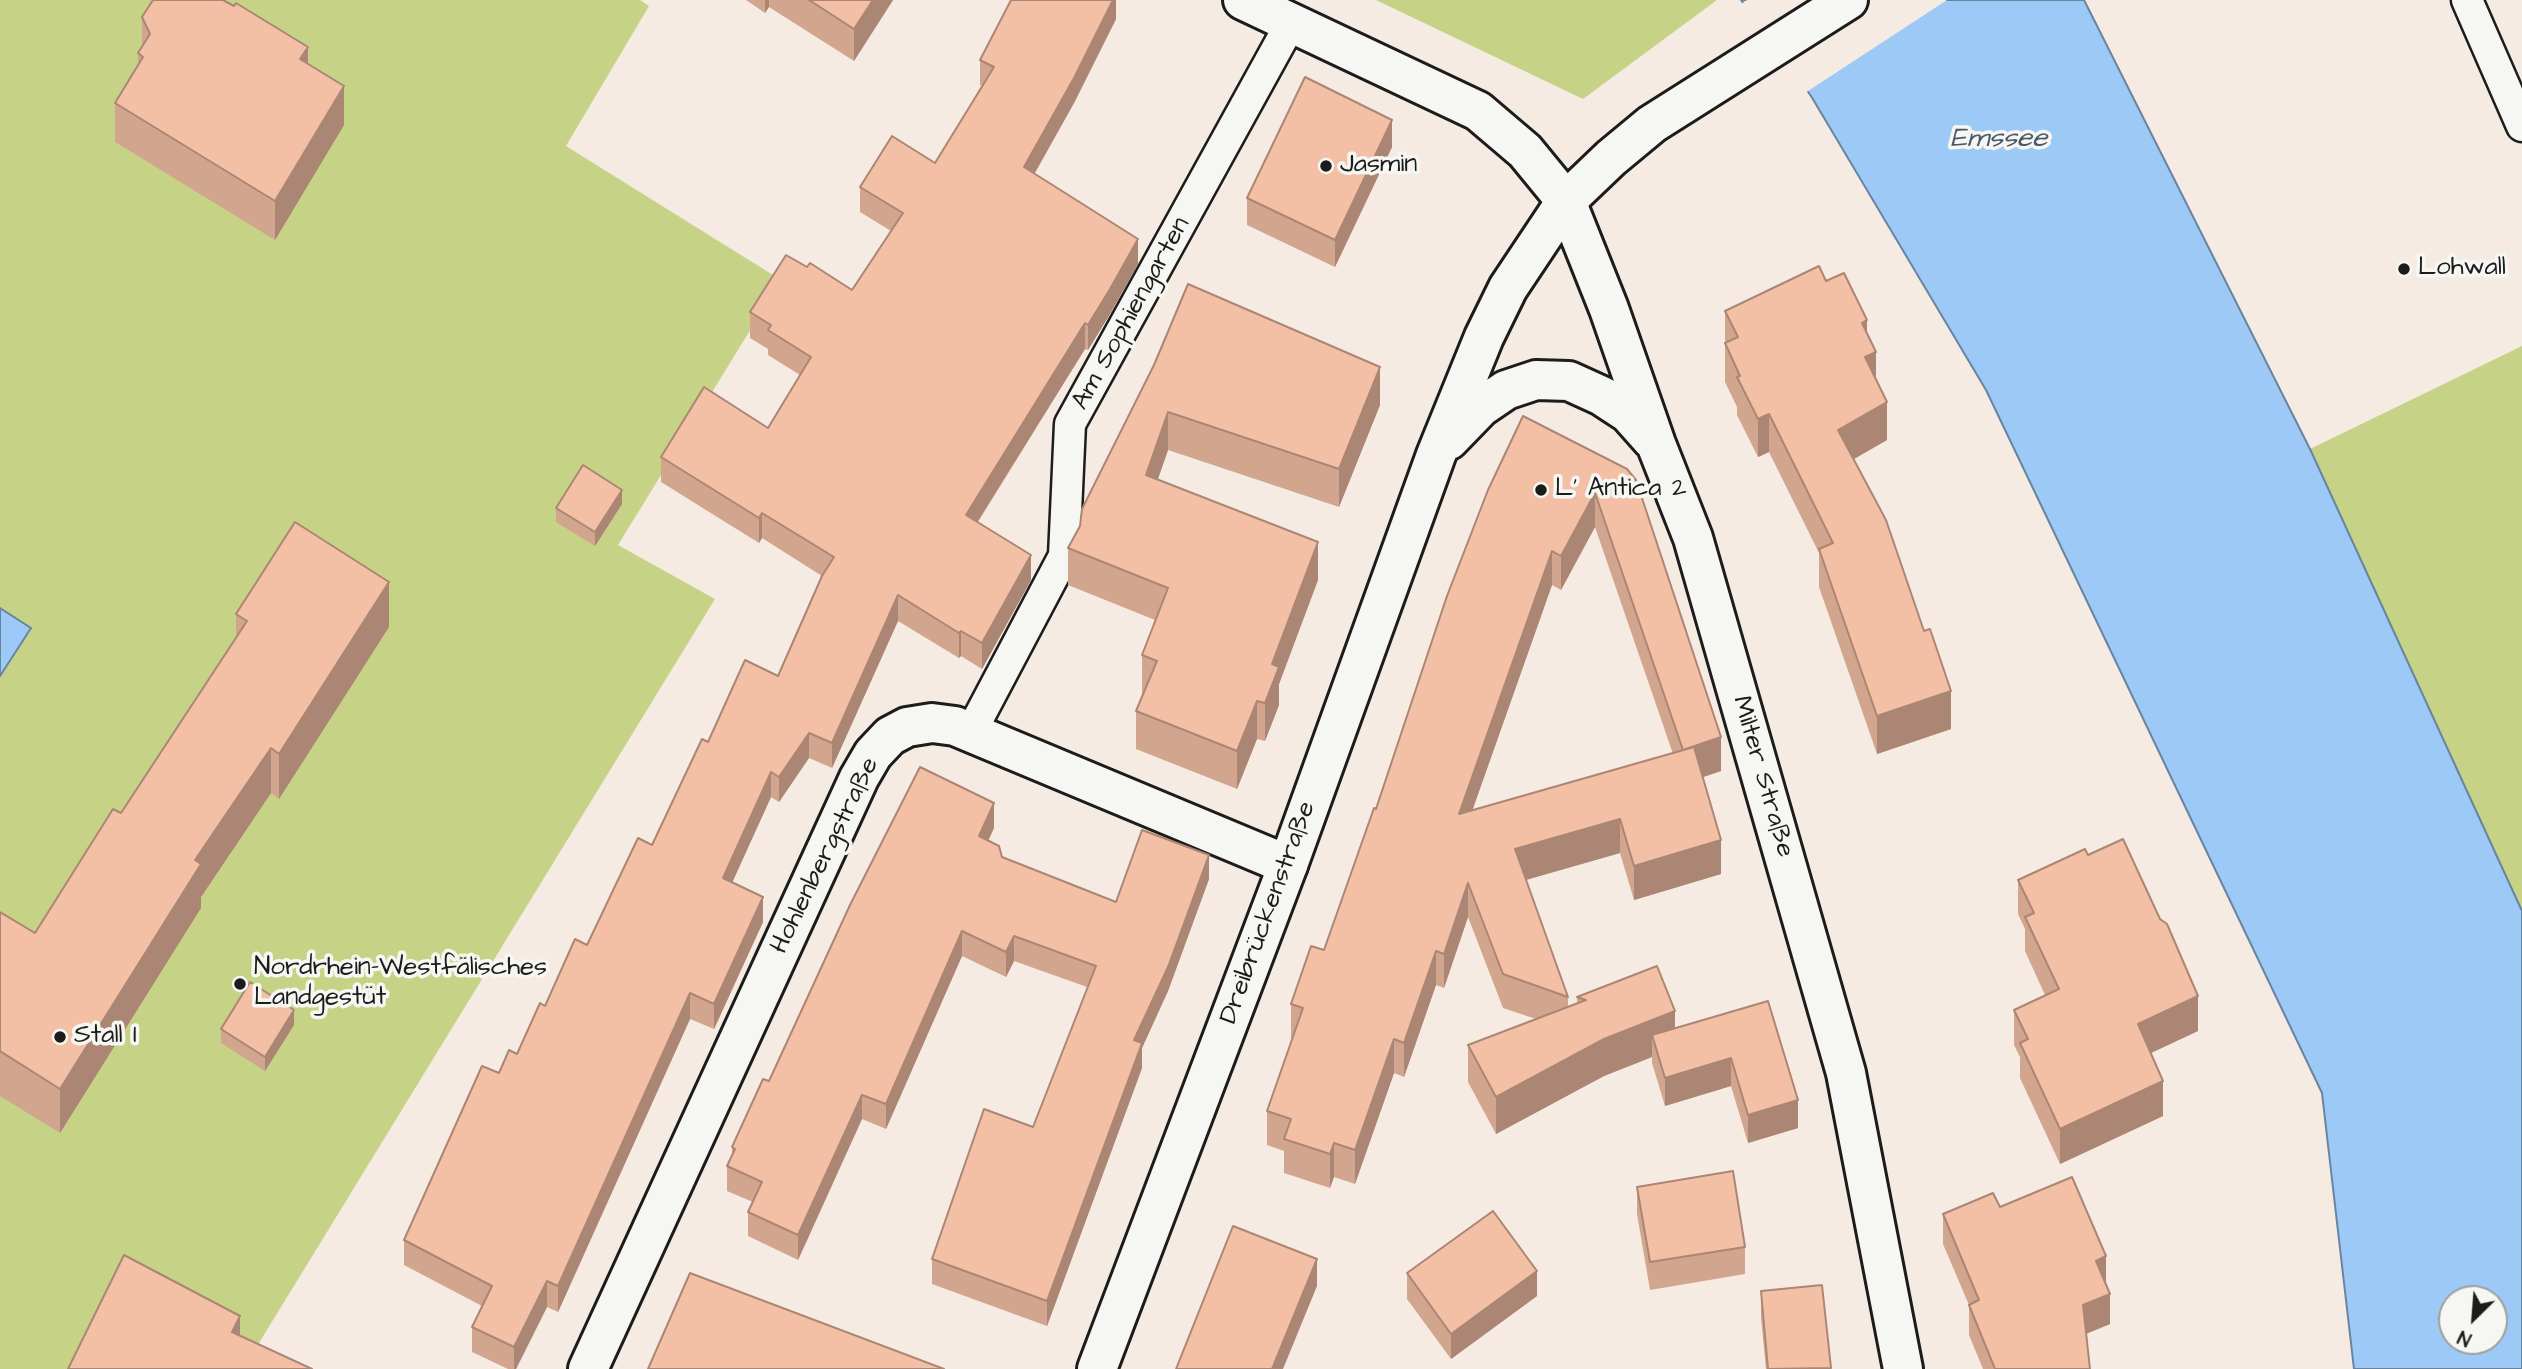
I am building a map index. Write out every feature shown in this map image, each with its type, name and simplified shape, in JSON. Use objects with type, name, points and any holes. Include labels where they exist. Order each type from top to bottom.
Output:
[{"type":"street","name":"Milter Straße","points":[[1243,0],[1478,111],[1525,151],[1566,201],[1609,309],[1656,444],[1693,538],[1846,1073],[1903,1369]]},
{"type":"street","name":"Dreibrückenstraße","points":[[1097,1369],[1288,865],[1436,455],[1484,337],[1508,288],[1566,201],[1611,158],[1652,124],[1847,0]]},
{"type":"street","name":"Dreibrückenstraße","points":[[1436,455],[1481,407],[1506,390],[1536,380],[1569,381],[1602,396],[1628,413],[1656,444]]},
{"type":"street","name":"Hohlenbergstraße","points":[[588,1369],[859,778],[873,754],[890,736],[907,727],[932,723],[955,726],[1288,865]]},
{"type":"lane","points":[[2466,0],[2522,126]]},
{"type":"lane","name":"Am Sophiengarten","points":[[971,732],[1064,556],[1070,424],[1291,23]]},
{"type":"green space","name":"Nordrhein-Westfälisches Landgestüt","points":[[0,0],[640,0],[649,6],[566,146],[781,280],[618,545],[715,599],[243,1369],[0,1369]]},
{"type":"green space","points":[[1376,0],[1717,0],[1583,99]]},
{"type":"green space","points":[[2522,346],[2522,911],[2310,449]]},
{"type":"water","name":"Emssee","points":[[1741,0],[2084,0],[2310,449],[2522,911],[2522,1369],[2354,1369],[2322,1093],[1986,390],[1811,96]]},
{"type":"water","points":[[0,608],[31,628],[0,676]]},
{"type":"pier","points":[[1747,0],[1947,0],[1805,93],[1740,5]]},
{"type":"building","points":[[153,0],[223,0],[234,6],[236,3],[308,47],[300,59],[344,86],[275,201],[115,103],[143,57],[138,53],[150,34],[142,17]]},
{"type":"building","points":[[809,0],[873,0],[854,29]]},
{"type":"building","points":[[1011,0],[1113,0],[1074,78],[1024,167],[1138,239],[1088,325],[1085,323],[966,515],[1031,555],[982,643],[961,631],[959,633],[898,595],[832,743],[809,733],[779,777],[771,772],[723,878],[763,897],[714,1004],[690,993],[558,1286],[547,1281],[514,1347],[472,1327],[492,1286],[404,1240],[482,1066],[499,1073],[509,1050],[517,1054],[540,1003],[545,1006],[575,939],[587,945],[638,838],[652,845],[702,739],[708,742],[745,660],[778,676],[822,576],[834,557],[762,513],[759,518],[661,457],[704,387],[768,428],[811,357],[768,330],[771,325],[750,312],[786,255],[807,267],[810,263],[852,290],[903,213],[860,187],[892,136],[935,163],[994,67],[980,60]]},
{"type":"building","points":[[1305,77],[1392,120],[1335,240],[1247,198]]},
{"type":"building","points":[[1819,266],[1826,281],[1844,273],[1867,320],[1862,323],[1876,352],[1865,357],[1887,402],[1838,430],[1886,520],[1924,631],[1930,629],[1951,691],[1877,716],[1819,549],[1833,543],[1769,414],[1758,419],[1737,377],[1740,376],[1725,343],[1738,337],[1725,311]]},
{"type":"building","points":[[1188,284],[1380,367],[1339,469],[1168,412],[1146,475],[1318,542],[1272,664],[1279,667],[1265,703],[1257,701],[1237,751],[1136,711],[1157,661],[1142,655],[1168,588],[1068,548],[1080,526],[1082,509],[1154,365]]},
{"type":"building","points":[[1523,416],[1627,469],[1636,480],[1721,737],[1683,750],[1595,493],[1561,556],[1552,551],[1459,814],[1694,747],[1721,840],[1634,866],[1620,819],[1515,849],[1568,997],[1503,974],[1468,883],[1444,954],[1436,951],[1404,1043],[1394,1039],[1355,1150],[1334,1143],[1330,1154],[1284,1139],[1291,1119],[1267,1111],[1303,1008],[1291,1004],[1311,946],[1324,950],[1374,808],[1376,809],[1447,596],[1488,490]]},
{"type":"building","points":[[583,465],[622,490],[595,532],[556,508]]},
{"type":"building","points":[[295,522],[389,582],[279,754],[271,748],[195,860],[201,864],[60,1089],[0,1051],[0,912],[35,933],[113,809],[121,813],[247,621],[236,614]]},
{"type":"building","points":[[920,767],[994,803],[979,836],[999,846],[1002,857],[1116,902],[1142,830],[1209,855],[1168,967],[1134,1040],[1142,1043],[1047,1301],[932,1259],[984,1109],[1033,1127],[1096,966],[1014,936],[1006,952],[962,931],[886,1104],[862,1095],[798,1235],[748,1212],[762,1182],[727,1166],[735,1149],[732,1147],[763,1079],[769,1081],[850,905]]},
{"type":"building","points":[[2123,839],[2160,919],[2167,924],[2198,996],[2138,1024],[2163,1081],[2060,1129],[2020,1043],[2028,1039],[2014,1010],[2059,989],[2025,917],[2034,913],[2018,880],[2085,849],[2088,855]]},
{"type":"building","points":[[1657,966],[1675,1011],[1604,1039],[1496,1097],[1468,1045],[1586,1000],[1577,997]]},
{"type":"building","points":[[250,982],[294,1010],[265,1057],[221,1029]]},
{"type":"building","points":[[1768,1001],[1798,1100],[1748,1115],[1731,1058],[1665,1078],[1652,1035]]},
{"type":"building","points":[[1733,1171],[1745,1247],[1650,1262],[1637,1187]]},
{"type":"building","points":[[2072,1177],[2106,1256],[2096,1261],[2110,1294],[2083,1305],[2090,1369],[1995,1369],[1969,1305],[1979,1300],[1943,1214],[1993,1193],[2000,1207]]},
{"type":"building","points":[[1493,1211],[1537,1271],[1451,1334],[1407,1273]]},
{"type":"building","points":[[1233,1226],[1317,1259],[1272,1369],[1176,1369]]},
{"type":"building","points":[[124,1255],[240,1316],[232,1332],[312,1369],[68,1369]]},
{"type":"building","points":[[690,1273],[944,1369],[648,1369]]},
{"type":"building","points":[[1822,1285],[1831,1368],[1768,1369],[1761,1291]]},
{"type":"place","name":"Jasmin","points":[[1326,166]]},
{"type":"place","name":"Lohwall","points":[[2404,269]]},
{"type":"place","name":"L' Antica 2","points":[[1541,490]]},
{"type":"place","name":"Nordrhein-Westfälisches Landgestüt","points":[[240,984]]},
{"type":"place","name":"Stall I","points":[[60,1037]]}]
